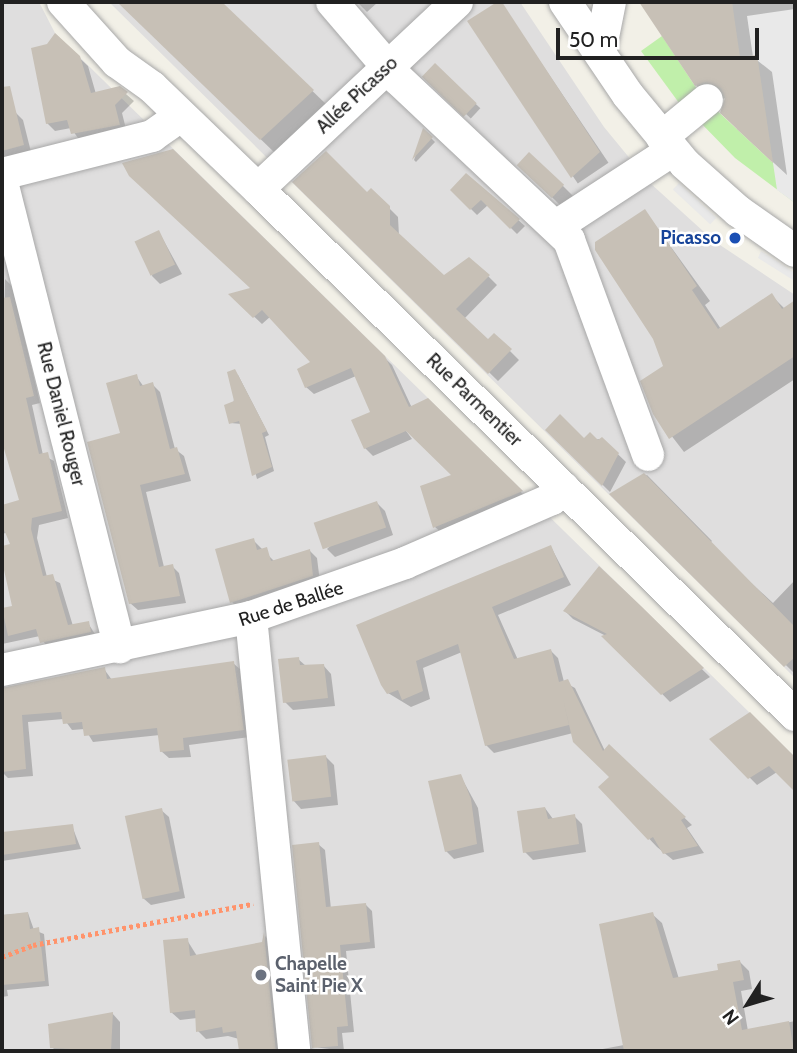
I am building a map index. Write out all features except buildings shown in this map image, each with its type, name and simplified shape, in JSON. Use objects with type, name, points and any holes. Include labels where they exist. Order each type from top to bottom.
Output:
[{"type":"street","name":"Rue Parmentier","points":[[63,2],[117,62],[152,87],[258,189],[795,715]]},
{"type":"street","name":"Rue Parmentier","points":[[83,2],[128,52],[152,87]]},
{"type":"street","points":[[332,2],[389,66],[558,225],[574,250],[648,454]]},
{"type":"street","name":"Allée Picasso","points":[[258,189],[457,2]]},
{"type":"street","points":[[565,2],[667,144],[723,199],[795,251]]},
{"type":"street","points":[[600,52],[610,2]]},
{"type":"street","points":[[558,225],[667,144],[707,100]]},
{"type":"street","points":[[2,174],[152,136],[181,116]]},
{"type":"street","name":"Rue Daniel Rouger","points":[[2,182],[120,647]]},
{"type":"street","name":"Rue de Ballée","points":[[2,670],[251,617],[405,563],[552,499],[564,488]]},
{"type":"street","points":[[251,617],[294,1051]]},
{"type":"path","points":[[2,957],[43,943],[278,900]]},
{"type":"shaded area","points":[[2,2],[39,2],[55,33],[795,757],[795,1051],[2,1051]]},
{"type":"shaded area","points":[[109,2],[520,2],[604,127],[650,183],[714,241],[795,295],[795,678]]},
{"type":"shaded area","points":[[732,2],[795,2],[795,203],[777,190],[757,55],[738,58]]},
{"type":"shaded area","points":[[679,183],[716,218],[710,224],[673,190]]},
{"type":"shaded area","points":[[761,251],[795,273],[793,280],[758,258]]},
{"type":"green space","points":[[662,36],[697,89],[682,107],[641,51]]},
{"type":"green space","points":[[711,105],[772,162],[795,166],[795,203],[735,158],[696,118]]},
{"type":"place","name":"Picasso","points":[[735,238]]},
{"type":"place","name":"Chapelle Saint Pie X","points":[[261,975]]}]
